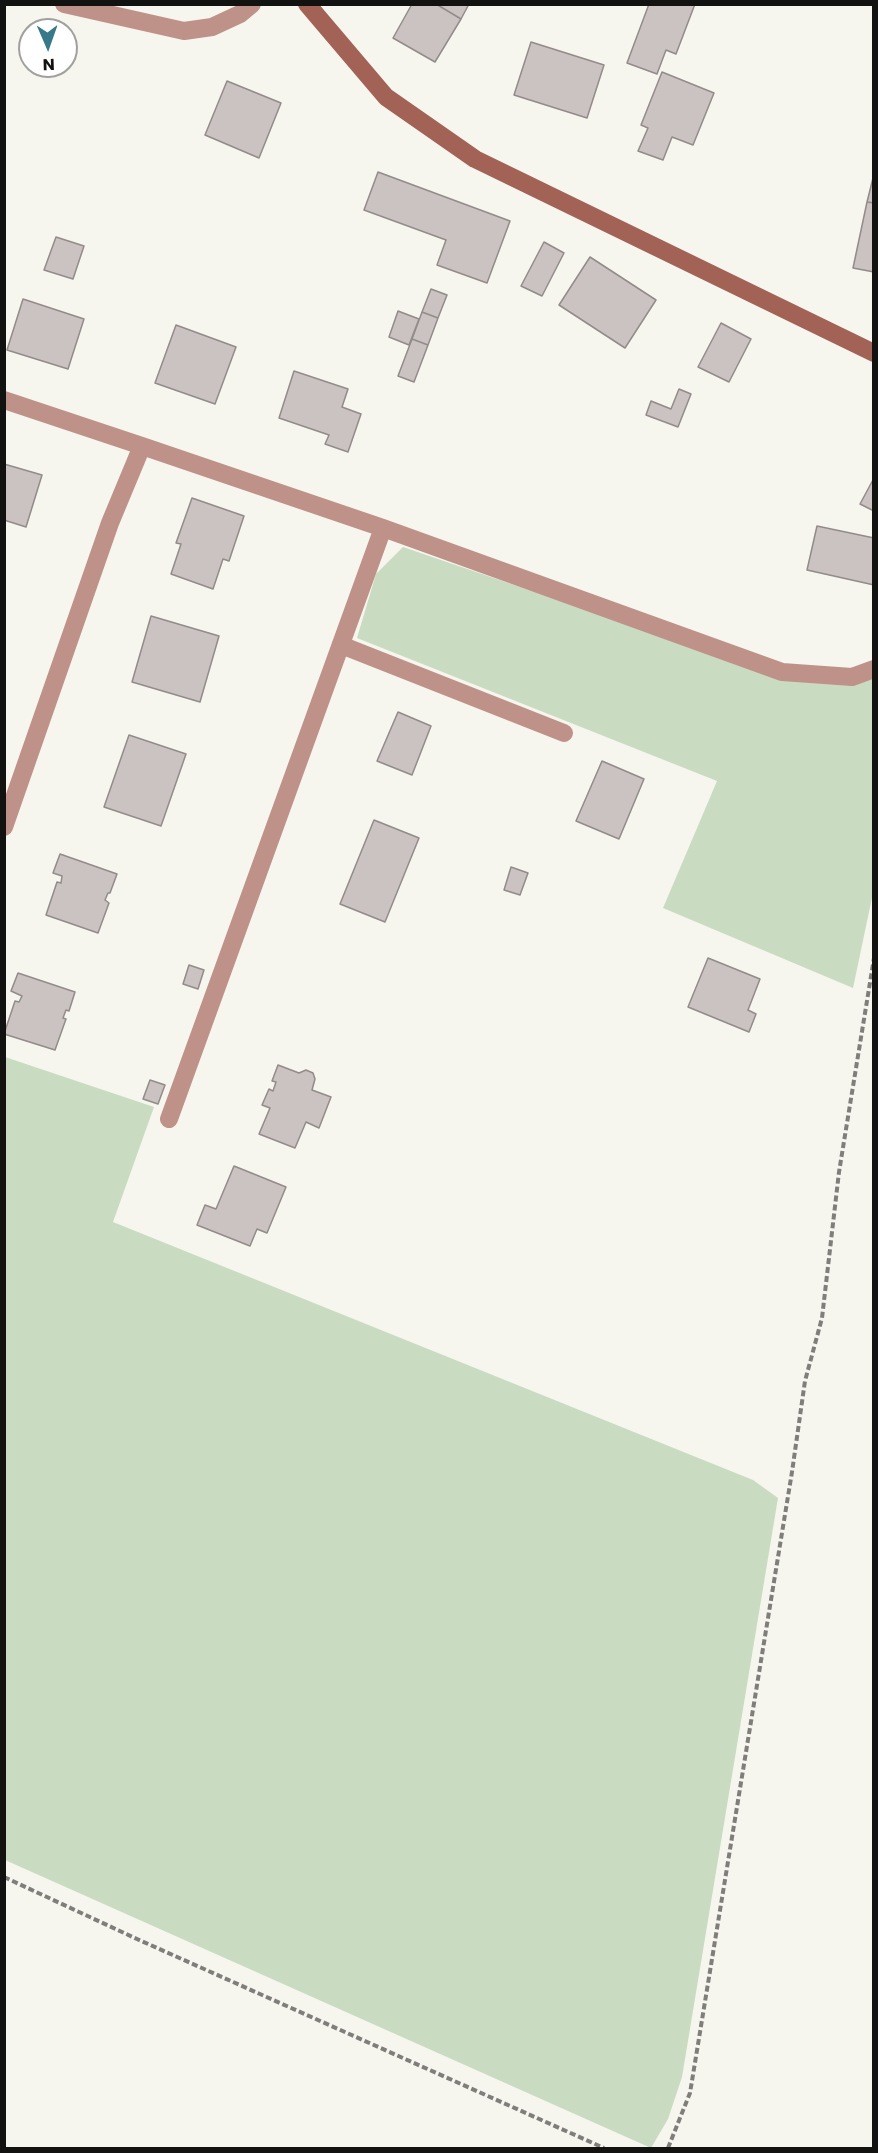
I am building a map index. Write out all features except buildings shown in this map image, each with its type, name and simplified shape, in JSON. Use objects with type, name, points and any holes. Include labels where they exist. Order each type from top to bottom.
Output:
[{"type":"street","points":[[64,4],[184,31],[213,27],[240,14],[252,4]]},
{"type":"street","points":[[307,4],[386,97],[475,159],[873,353]]},
{"type":"street","points":[[4,400],[383,528],[782,672],[852,677],[873,669]]},
{"type":"street","points":[[4,827],[106,534],[142,446]]},
{"type":"street","points":[[170,1119],[383,528]]},
{"type":"street","points":[[341,645],[564,733]]},
{"type":"path","points":[[668,2148],[690,2093],[805,1381],[822,1318],[839,1172],[873,958]]},
{"type":"path","points":[[4,1877],[604,2148]]},
{"type":"green space","points":[[403,547],[798,682],[873,679],[873,893],[853,988],[663,908],[717,781],[357,638],[376,574]]},
{"type":"green space","points":[[5,1057],[154,1107],[113,1222],[753,1480],[778,1498],[682,2077],[668,2119],[651,2148],[5,1860]]}]
